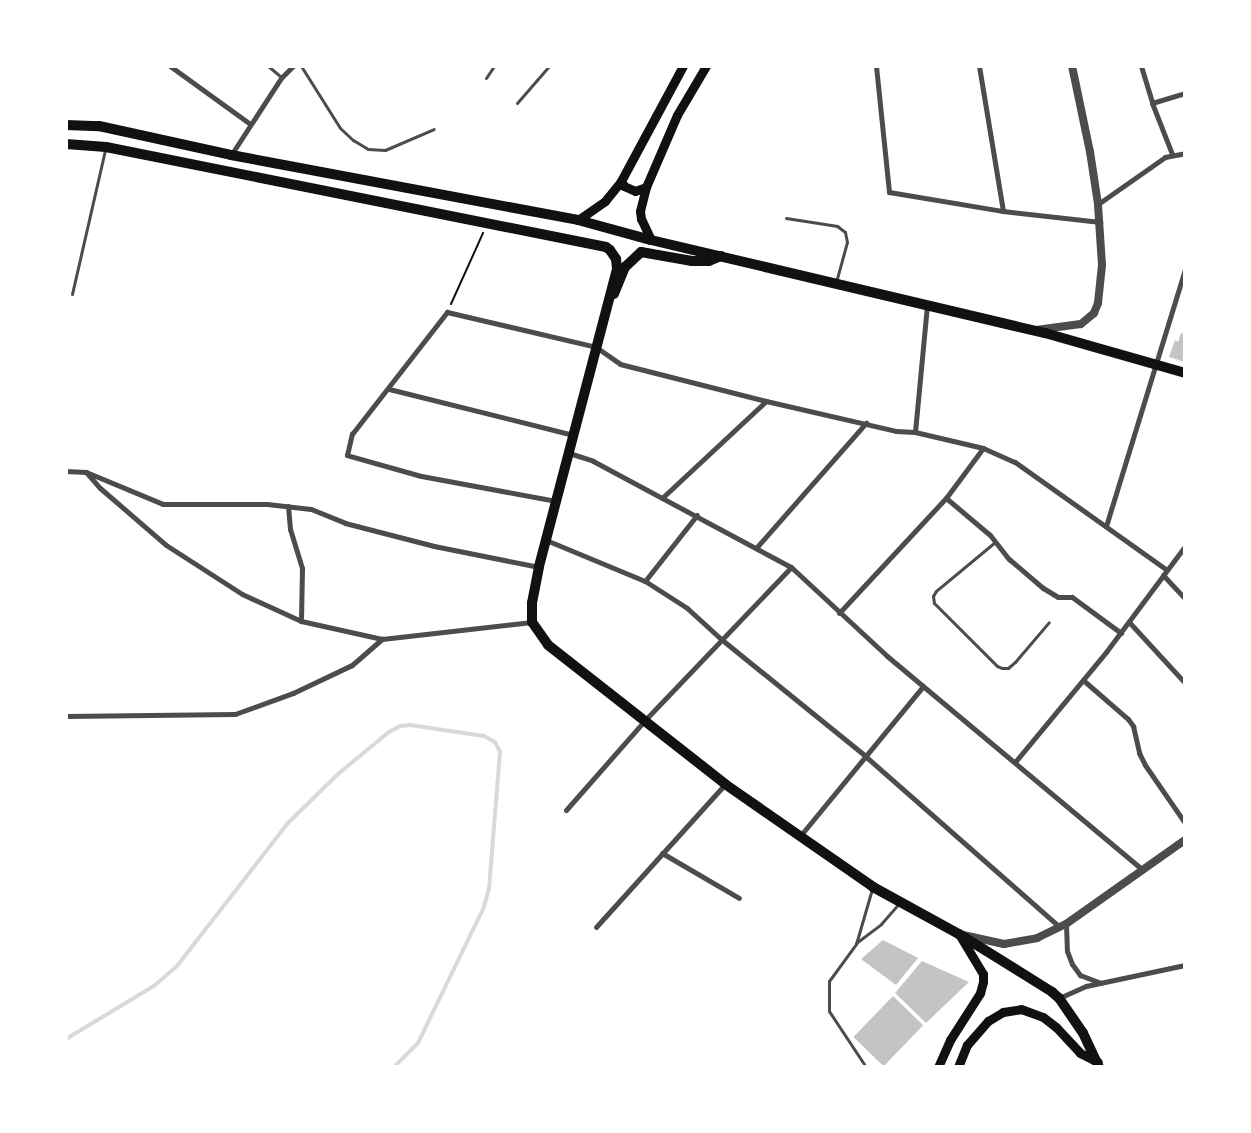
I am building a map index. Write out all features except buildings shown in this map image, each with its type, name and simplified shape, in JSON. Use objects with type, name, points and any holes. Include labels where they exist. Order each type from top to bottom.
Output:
[{"type":"highway","points":[[66,125],[99,126],[231,154],[578,220],[651,240],[1036,330],[1185,373]]},
{"type":"highway","points":[[66,144],[106,147],[606,247],[614,254],[617,264],[539,567],[532,603],[532,622],[548,645],[725,784],[873,887],[1009,963],[1059,998],[1083,1033],[1098,1064]]},
{"type":"highway","points":[[606,308],[620,283],[625,267],[641,252],[692,261],[709,261],[721,256]]},
{"type":"main road","points":[[578,220],[605,201],[621,181],[683,66]]},
{"type":"main road","points":[[651,240],[641,219],[640,211],[646,187],[677,115],[706,66]]},
{"type":"main road","points":[[621,181],[624,186],[635,190],[646,187]]},
{"type":"main road","points":[[938,1067],[950,1040],[982,986],[983,974],[959,934]]},
{"type":"main road","points":[[958,1067],[967,1045],[988,1021],[1003,1012],[1021,1009],[1043,1017],[1056,1027],[1080,1053],[1098,1064]]},
{"type":"street","points":[[170,66],[250,124]]},
{"type":"street","points":[[231,154],[282,78],[293,66]]},
{"type":"street","points":[[876,66],[888,192],[1003,211],[1100,222]]},
{"type":"street","points":[[979,66],[1003,211]]},
{"type":"street","points":[[1036,330],[1081,324],[1094,313],[1098,302],[1102,264],[1100,222],[1090,152],[1072,66]]},
{"type":"street","points":[[1141,66],[1152,103],[1172,154]]},
{"type":"street","points":[[1152,103],[1185,93]]},
{"type":"street","points":[[1098,204],[1172,154],[1185,153]]},
{"type":"street","points":[[1106,526],[1185,270]]},
{"type":"street","points":[[914,432],[927,304]]},
{"type":"street","points":[[556,500],[421,476],[347,455],[352,434],[389,389],[447,312],[596,347],[620,364],[766,401],[896,431],[914,432],[983,448],[1015,462],[1167,570]]},
{"type":"street","points":[[389,389],[573,435]]},
{"type":"street","points":[[662,498],[766,401]]},
{"type":"street","points":[[756,548],[866,423]]},
{"type":"street","points":[[839,614],[946,498],[983,448]]},
{"type":"street","points":[[569,452],[593,461],[791,567],[839,614],[1142,869]]},
{"type":"street","points":[[66,471],[86,472],[163,504],[267,504],[311,508],[345,524],[434,546],[539,567]]},
{"type":"street","points":[[86,472],[100,488],[166,545],[242,594],[300,621],[382,639],[532,622]]},
{"type":"street","points":[[946,498],[990,534],[1010,559],[1043,588],[1058,597],[1072,597],[1121,633]]},
{"type":"street","points":[[288,506],[290,529],[302,568],[300,621]]},
{"type":"street","points":[[645,581],[697,515]]},
{"type":"street","points":[[546,540],[645,581],[687,608],[721,640],[864,755],[1063,926],[1067,951],[1072,964],[1080,974],[1102,983]]},
{"type":"street","points":[[1015,762],[1121,633],[1185,546]]},
{"type":"street","points":[[566,810],[645,720],[791,567]]},
{"type":"street","points":[[1164,575],[1185,599]]},
{"type":"street","points":[[1129,622],[1185,683]]},
{"type":"street","points":[[66,716],[235,714],[293,692],[352,665],[382,639]]},
{"type":"street","points":[[1083,680],[1128,719],[1133,726],[1139,753],[1145,765],[1185,823]]},
{"type":"street","points":[[800,836],[864,755],[923,686]]},
{"type":"street","points":[[596,927],[624,893],[725,784]]},
{"type":"street","points":[[959,934],[1004,944],[1037,938],[1063,926],[1185,840]]},
{"type":"street","points":[[662,853],[739,898]]},
{"type":"street","points":[[1059,998],[1086,986],[1185,965]]},
{"type":"lane","points":[[268,66],[282,78]]},
{"type":"lane","points":[[301,66],[340,128],[353,140],[368,149],[385,150],[434,129]]},
{"type":"lane","points":[[486,78],[494,66]]},
{"type":"lane","points":[[517,103],[549,66]]},
{"type":"lane","points":[[72,294],[106,147]]},
{"type":"lane","points":[[786,218],[837,226],[845,232],[846,242],[836,282]]},
{"type":"lane","points":[[995,542],[936,591],[933,596],[934,603],[996,666],[1002,668],[1008,668],[1015,662],[1049,622]]},
{"type":"lane","points":[[856,944],[873,887]]},
{"type":"lane","points":[[866,1067],[860,1061],[829,1011],[829,982],[856,944],[881,924],[899,903]]},
{"type":"path","points":[[447,312],[487,224]]},
{"type":"waterway","points":[[66,1039],[154,986],[177,966],[288,823],[338,774],[389,732],[400,726],[410,725],[484,736],[495,742],[500,752],[489,888],[484,907],[418,1043],[394,1067]]}]
